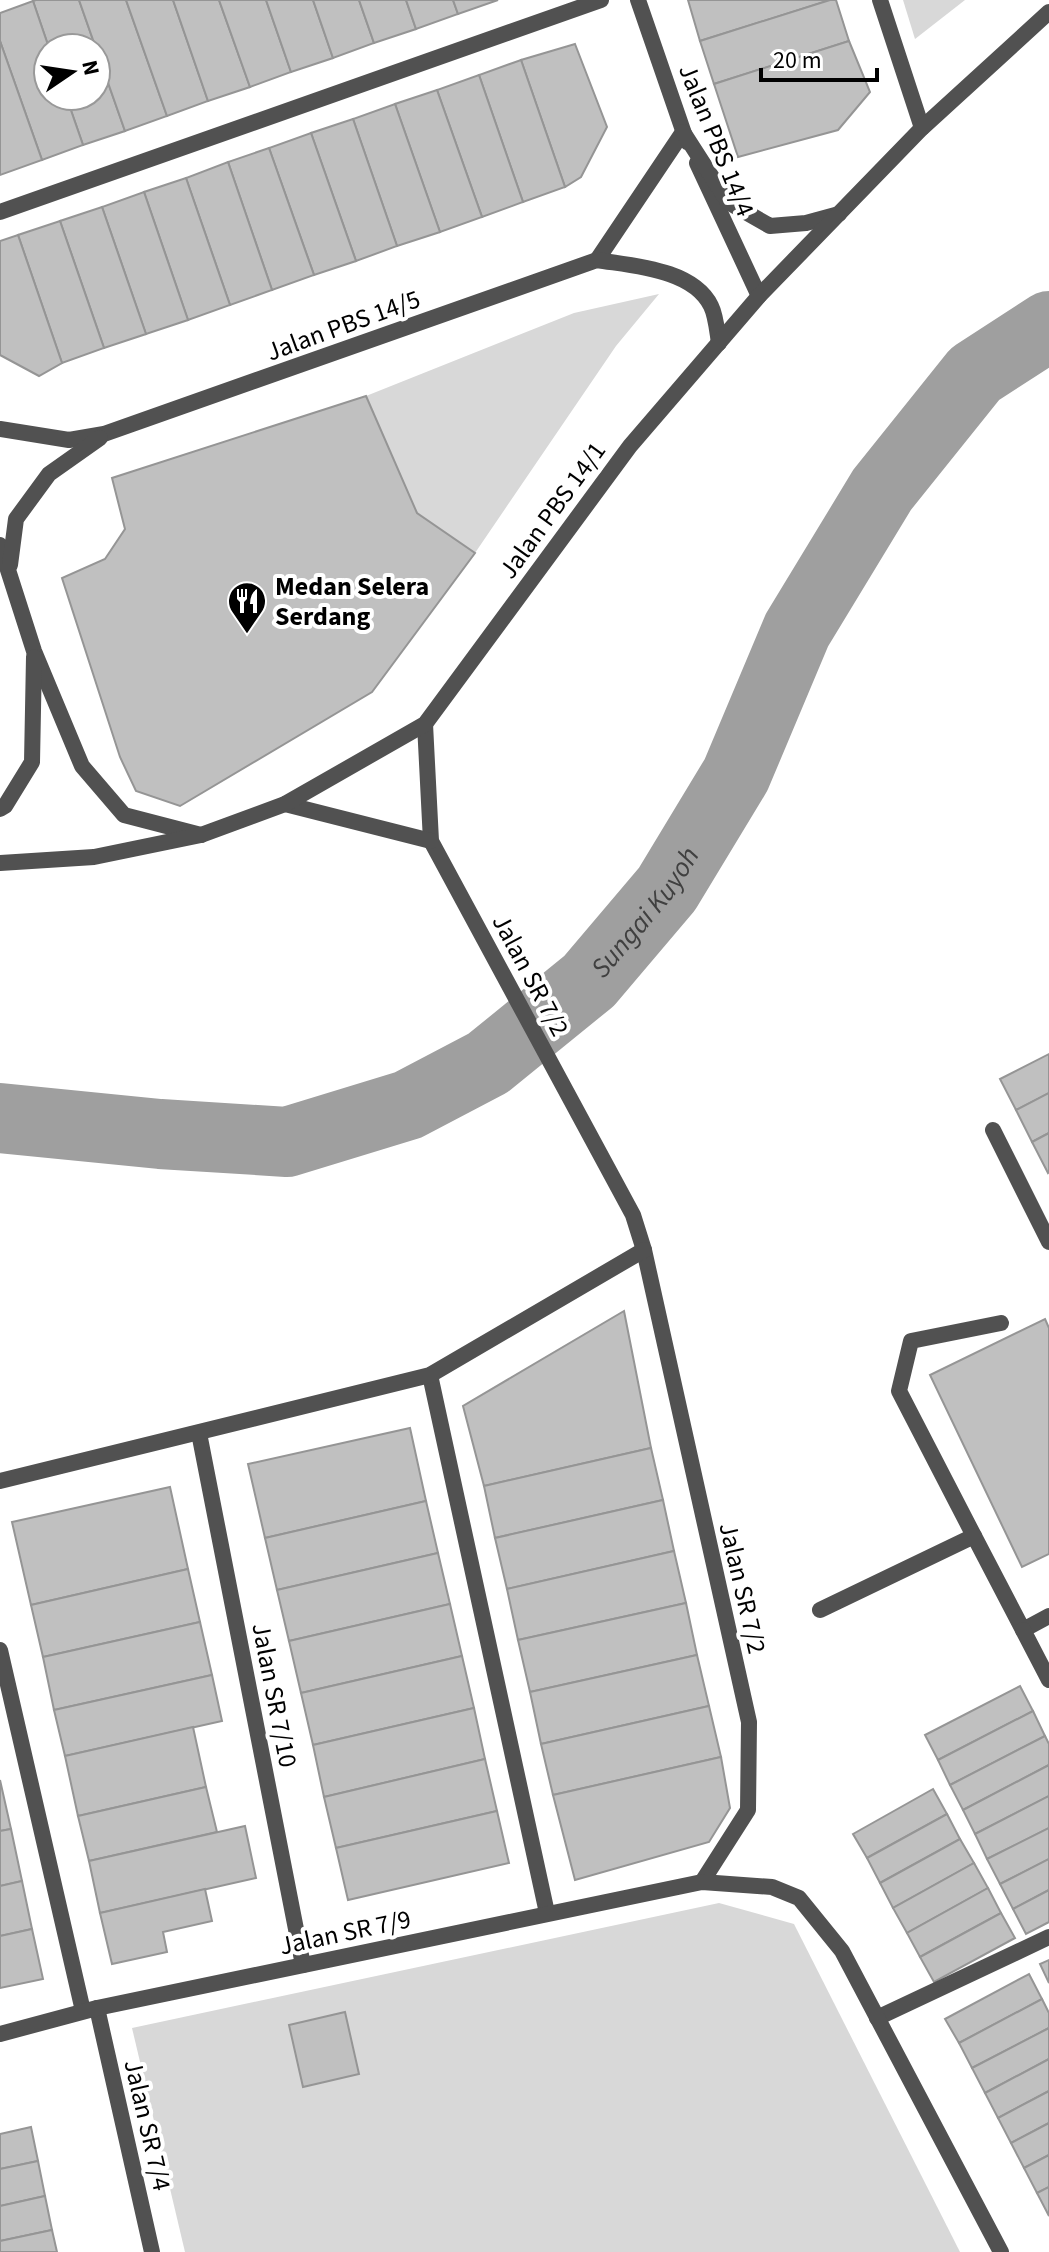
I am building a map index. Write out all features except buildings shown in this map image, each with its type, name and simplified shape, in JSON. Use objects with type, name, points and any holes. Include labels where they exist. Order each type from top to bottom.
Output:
[{"type":"street","points":[[0,212],[601,0]]},
{"type":"street","name":"Jalan PBS 14/4","points":[[638,0],[683,132],[759,296]]},
{"type":"street","points":[[880,0],[922,128]]},
{"type":"street","name":"Jalan PBS 14/1","points":[[0,863],[94,857],[201,835],[285,804],[425,724],[630,446],[759,296],[922,128],[1049,12]]},
{"type":"street","points":[[597,260],[683,132],[728,202],[770,226],[806,223],[840,213]]},
{"type":"street","name":"Jalan PBS 14/5","points":[[104,434],[597,260],[665,272],[694,285],[711,305],[719,343]]},
{"type":"street","points":[[0,429],[69,440],[104,434]]},
{"type":"street","points":[[9,572],[16,519],[49,474],[104,434]]},
{"type":"street","points":[[0,545],[34,651],[82,766],[124,815],[201,835]]},
{"type":"street","points":[[0,809],[5,806],[32,762],[34,651]]},
{"type":"street","name":"Jalan SR 7/2","points":[[425,724],[431,841],[633,1215],[644,1250],[749,1722],[748,1810],[702,1882]]},
{"type":"street","points":[[285,804],[431,841]]},
{"type":"street","points":[[993,1130],[1049,1242]]},
{"type":"street","points":[[0,1481],[430,1375],[644,1250]]},
{"type":"street","points":[[1001,1323],[911,1341],[899,1391],[1049,1680]]},
{"type":"street","points":[[430,1375],[547,1913]]},
{"type":"street","name":"Jalan SR 7/10","points":[[199,1433],[303,1965]]},
{"type":"street","points":[[820,1610],[974,1536]]},
{"type":"street","points":[[1023,1630],[1049,1616]]},
{"type":"street","name":"Jalan SR 7/4","points":[[0,1650],[152,2252]]},
{"type":"street","points":[[702,1882],[772,1887],[799,1898],[842,1951],[1001,2252]]},
{"type":"street","name":"Jalan SR 7/9","points":[[0,2034],[90,2010],[702,1882]]},
{"type":"street","points":[[877,2018],[1049,1937]]},
{"type":"shaded area","points":[[903,0],[965,0],[915,39]]},
{"type":"shaded area","points":[[659,294],[616,346],[475,553],[417,513],[366,396],[574,313]]},
{"type":"shaded area","points":[[719,1903],[794,1924],[960,2252],[185,2252],[132,2028]]},
{"type":"waterway","name":"Sungai Kuyoh","points":[[0,1118],[160,1134],[287,1142],[408,1105],[488,1063],[589,981],[667,889],[736,775],[797,630],[882,490],[975,374],[1049,326]]},
{"type":"place","name":"Medan Selera Serdang","points":[[247,635]]}]
